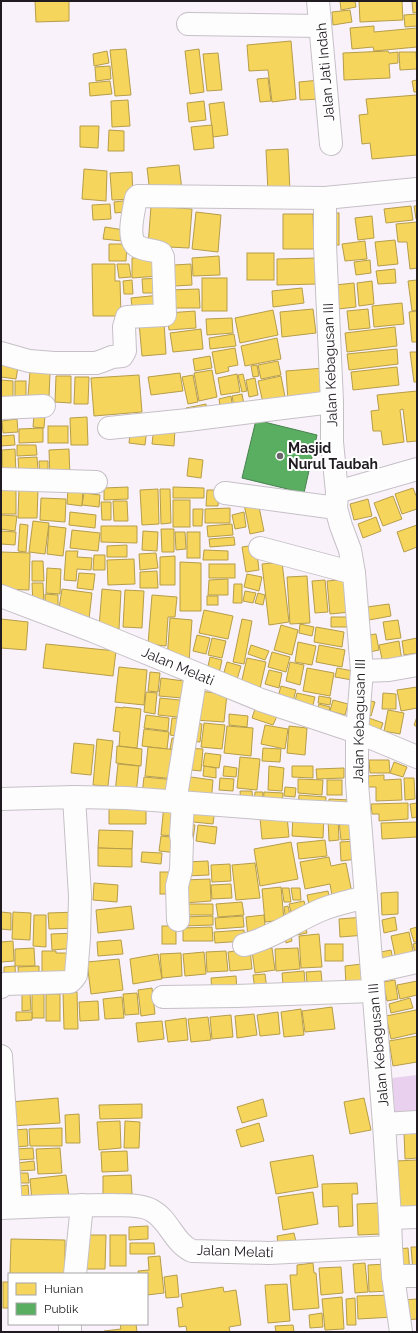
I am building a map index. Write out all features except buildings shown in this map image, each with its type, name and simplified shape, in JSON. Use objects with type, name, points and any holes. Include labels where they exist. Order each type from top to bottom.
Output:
[{"type":"street","name":"Jalan Jati Indah","points":[[318,1],[331,144]]},
{"type":"street","points":[[188,24],[320,26]]},
{"type":"street","points":[[1,353],[35,362],[99,362],[112,357],[122,356],[125,351],[124,327],[127,317],[165,315],[163,257],[161,253],[138,247],[132,242],[131,234],[136,198],[138,196],[325,198],[417,189]]},
{"type":"street","name":"Jalan Kebagusan III","points":[[325,198],[325,245],[332,402],[332,442],[337,500],[341,526],[350,550],[354,572],[362,671],[356,732],[357,784],[384,1124],[393,1276],[401,1332]]},
{"type":"street","points":[[109,428],[188,420],[332,402]]},
{"type":"street","points":[[1,408],[44,406]]},
{"type":"street","points":[[226,493],[337,500],[417,469]]},
{"type":"street","points":[[1,479],[96,482]]},
{"type":"street","points":[[260,548],[354,572]]},
{"type":"street","name":"Jalan Melati","points":[[1,596],[92,631],[261,700],[356,732],[417,757]]},
{"type":"street","points":[[362,671],[389,670],[417,665]]},
{"type":"street","points":[[178,920],[177,886],[181,870],[182,841],[179,803],[196,674]]},
{"type":"street","points":[[1,987],[4,984],[70,982],[76,975],[80,896],[74,797]]},
{"type":"street","points":[[1,799],[74,797],[126,798],[179,803],[359,814]]},
{"type":"street","points":[[244,945],[272,936],[322,909],[366,897]]},
{"type":"street","points":[[163,997],[236,996],[373,981],[417,962]]},
{"type":"street","points":[[1,1056],[6,1208]]},
{"type":"street","points":[[384,1124],[417,1122]]},
{"type":"street","points":[[75,1273],[82,1205]]},
{"type":"street","name":"Jalan Melati","points":[[6,1208],[82,1205],[138,1206],[149,1208],[162,1218],[186,1248],[192,1250],[269,1253],[391,1247]]},
{"type":"street","points":[[390,1218],[417,1217]]},
{"type":"street","points":[[393,1276],[417,1276]]},
{"type":"shaded area","points":[[417,1075],[417,1119],[396,1121],[392,1078]]},
{"type":"place","name":"Masjid Nurul Taubah","points":[[280,456]]}]
